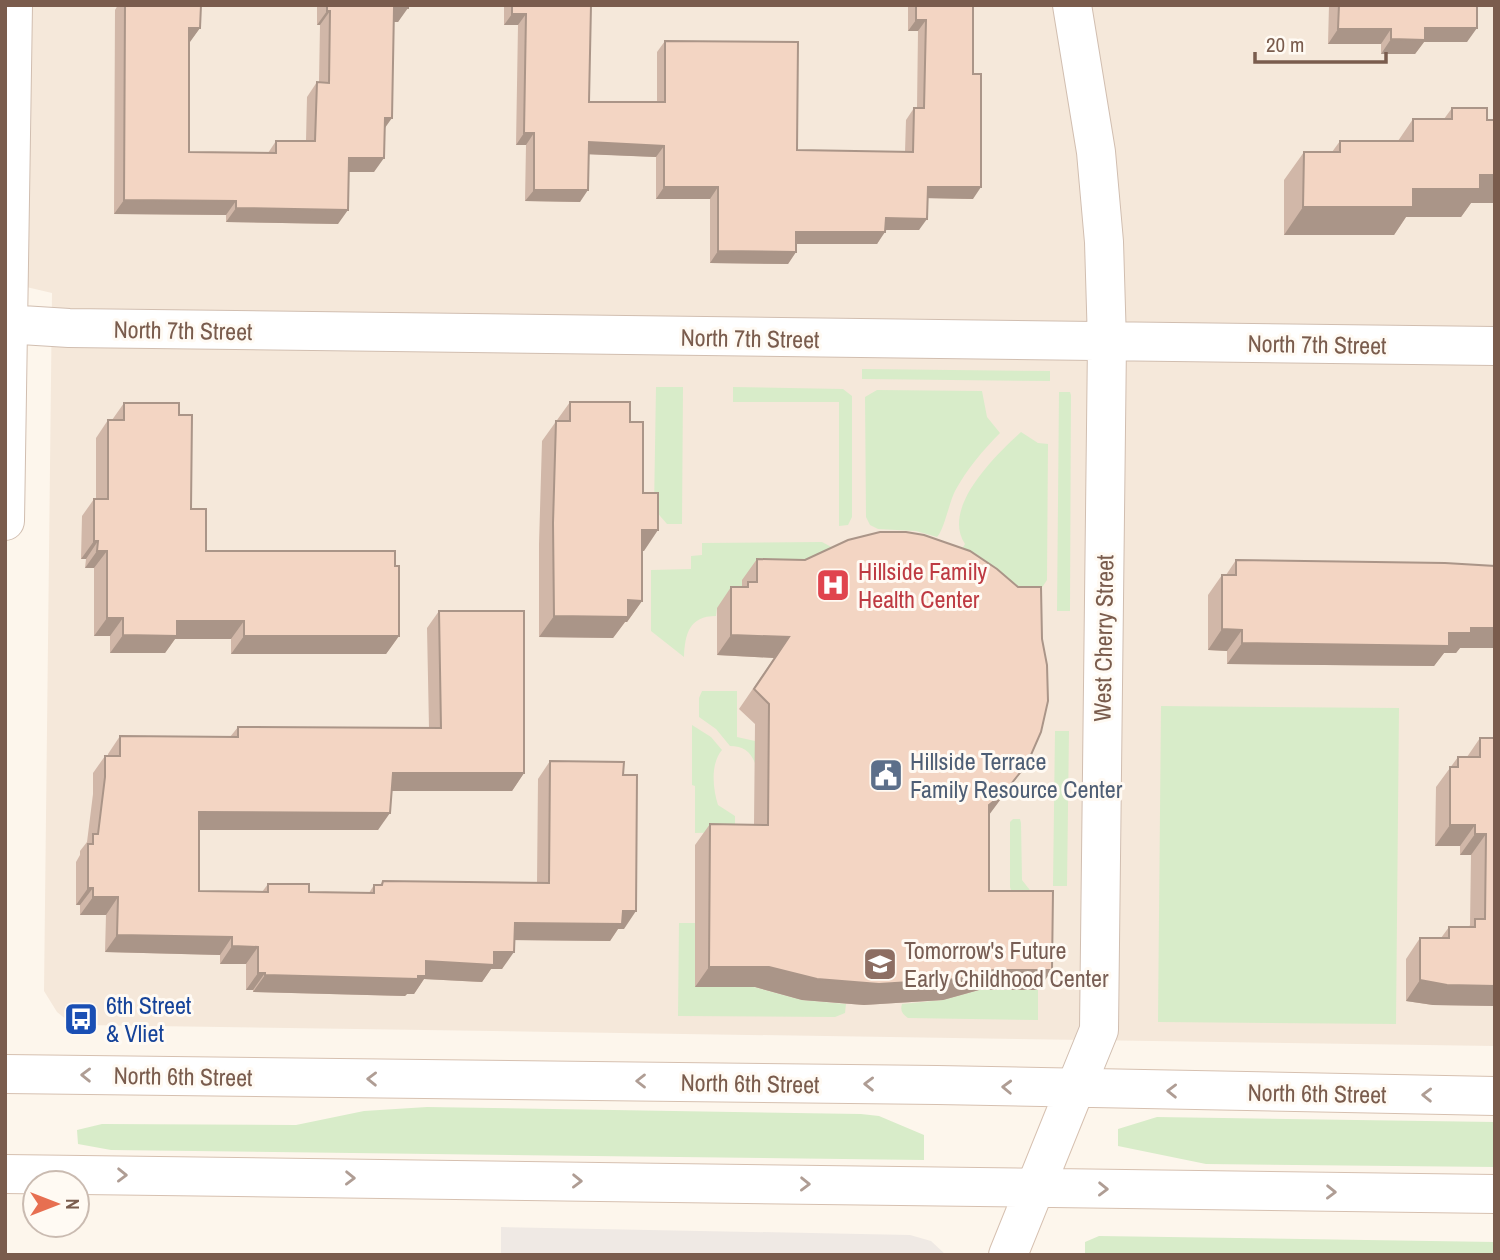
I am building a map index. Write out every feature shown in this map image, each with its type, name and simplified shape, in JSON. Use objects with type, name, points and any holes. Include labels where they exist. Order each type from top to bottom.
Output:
[{"type":"street","points":[[5,521],[13,5]]},
{"type":"street","name":"West Cherry Street","points":[[1008,1255],[1098,1030],[1107,342],[1104,242],[1096,152],[1072,5]]},
{"type":"street","name":"North 7th Street","points":[[7,324],[97,328],[1495,346]]},
{"type":"street","name":"North 6th Street","points":[[5,1074],[937,1085],[1495,1096]]},
{"type":"street","points":[[5,1174],[1495,1194]]},
{"type":"shaded area","points":[[5,5],[1495,5],[1495,1046],[82,1025],[67,1020],[57,1012],[44,991],[52,293],[5,282]]},
{"type":"shaded area","points":[[501,1227],[910,1235],[931,1241],[946,1255],[501,1255]]},
{"type":"green space","points":[[862,369],[1050,371],[1050,381],[862,379]]},
{"type":"green space","points":[[656,387],[683,387],[682,524],[667,524],[654,509]]},
{"type":"green space","points":[[733,387],[843,389],[852,396],[852,517],[848,525],[839,526],[839,402],[733,402]]},
{"type":"green space","points":[[877,390],[982,391],[987,417],[1000,433],[960,483],[937,537],[916,531],[878,529],[870,525],[866,517],[865,397]]},
{"type":"green space","points":[[1059,392],[1070,392],[1071,395],[1070,611],[1057,611]]},
{"type":"green space","points":[[1021,432],[1038,443],[1048,444],[1047,580],[1039,592],[1025,595],[962,549],[965,544],[959,530],[965,499],[974,484]]},
{"type":"green space","points":[[822,542],[837,550],[742,603],[717,608],[716,616],[694,623],[687,634],[684,657],[651,631],[651,570],[691,569],[691,556],[702,555],[702,543]]},
{"type":"green space","points":[[702,691],[737,691],[737,737],[755,741],[755,763],[746,750],[730,746],[716,729],[699,717],[699,698]]},
{"type":"green space","points":[[1161,706],[1399,708],[1396,1024],[1158,1022]]},
{"type":"green space","points":[[692,725],[711,737],[722,750],[714,769],[715,792],[718,805],[735,816],[735,832],[695,833]]},
{"type":"green space","points":[[1055,731],[1069,731],[1067,886],[1053,886]]},
{"type":"green space","points":[[1020,819],[1021,823],[1022,880],[1033,894],[1012,893],[1010,887],[1010,822]]},
{"type":"green space","points":[[679,923],[695,923],[695,987],[750,986],[802,1000],[846,1004],[845,1013],[835,1017],[678,1016]]},
{"type":"green space","points":[[979,990],[1038,990],[1038,1020],[908,1018],[901,1010],[902,1004],[943,1000]]},
{"type":"green space","points":[[427,1107],[861,1114],[879,1116],[924,1135],[924,1160],[111,1150],[78,1144],[77,1130],[102,1124],[296,1125],[364,1111]]},
{"type":"green space","points":[[1157,1117],[1495,1122],[1495,1167],[1206,1164],[1118,1146],[1118,1129]]},
{"type":"green space","points":[[1099,1236],[1495,1242],[1495,1255],[1085,1255],[1085,1242]]},
{"type":"building","points":[[125,5],[201,5],[200,28],[189,28],[189,152],[276,153],[276,141],[315,141],[317,82],[329,83],[330,11],[327,11],[327,5],[408,5],[408,8],[394,8],[392,118],[385,118],[384,158],[349,158],[348,210],[236,208],[236,201],[124,200]]},
{"type":"building","points":[[512,5],[591,5],[589,102],[665,102],[665,41],[798,42],[797,150],[913,152],[914,108],[924,108],[926,20],[916,20],[916,5],[973,5],[973,74],[981,74],[981,187],[928,187],[927,219],[886,218],[885,232],[796,232],[796,252],[718,251],[718,187],[664,187],[664,146],[589,142],[588,190],[534,190],[534,133],[524,133],[526,14],[512,14]]},
{"type":"building","points":[[1339,5],[1477,5],[1477,28],[1425,28],[1425,40],[1391,39],[1391,29],[1338,29]]},
{"type":"building","points":[[1452,108],[1487,108],[1487,120],[1495,120],[1495,175],[1480,175],[1480,189],[1413,189],[1413,207],[1303,207],[1304,152],[1340,152],[1340,141],[1413,141],[1413,119],[1452,119]]},
{"type":"building","points":[[570,402],[630,402],[630,422],[643,422],[643,493],[658,493],[658,530],[642,530],[642,601],[628,600],[628,617],[554,616],[556,421],[570,421]]},
{"type":"building","points":[[124,403],[179,403],[179,415],[192,415],[191,509],[206,509],[206,551],[395,551],[395,566],[399,566],[399,636],[244,636],[244,621],[177,621],[177,636],[123,635],[123,618],[107,618],[107,551],[97,551],[98,541],[94,541],[94,499],[108,499],[108,420],[124,420]]},
{"type":"building","name":"Hillside Terrace Family Resource Center","points":[[880,532],[924,535],[970,551],[1018,587],[1041,587],[1042,639],[1047,665],[1048,701],[1041,732],[1027,764],[1003,794],[989,805],[989,891],[1053,891],[1052,970],[993,970],[958,979],[879,984],[817,979],[769,967],[709,967],[710,824],[768,825],[769,704],[754,689],[789,637],[731,635],[731,587],[748,587],[748,582],[757,582],[757,559],[805,560],[848,540]]},
{"type":"building","points":[[1236,560],[1495,566],[1495,628],[1471,628],[1471,633],[1449,633],[1449,646],[1242,643],[1242,630],[1222,629],[1222,575],[1236,575]]},
{"type":"building","points":[[439,611],[524,611],[524,773],[393,773],[390,813],[199,812],[199,891],[268,892],[268,884],[309,884],[309,892],[374,893],[374,885],[382,885],[383,881],[549,883],[550,761],[624,762],[623,775],[637,775],[636,911],[623,911],[622,924],[515,923],[514,952],[494,952],[494,965],[426,961],[426,976],[418,976],[418,979],[265,975],[258,973],[258,947],[232,946],[232,937],[117,935],[118,897],[93,897],[93,888],[88,888],[88,844],[93,844],[93,834],[98,834],[105,756],[120,756],[120,736],[238,737],[238,727],[441,728]]},
{"type":"building","points":[[1480,738],[1495,738],[1495,986],[1447,985],[1420,980],[1420,938],[1449,938],[1449,927],[1475,927],[1475,919],[1485,919],[1486,834],[1475,834],[1475,825],[1450,825],[1450,767],[1458,767],[1458,757],[1480,757]]},
{"type":"place","name":"Hillside Family Health Center","points":[[833,585]]},
{"type":"place","name":"Hillside Terrace Family Resource Center","points":[[886,775]]},
{"type":"place","name":"Tomorrow's Future Early Childhood Center","points":[[880,964]]},
{"type":"place","name":"6th Street & Vliet","points":[[81,1019]]}]
